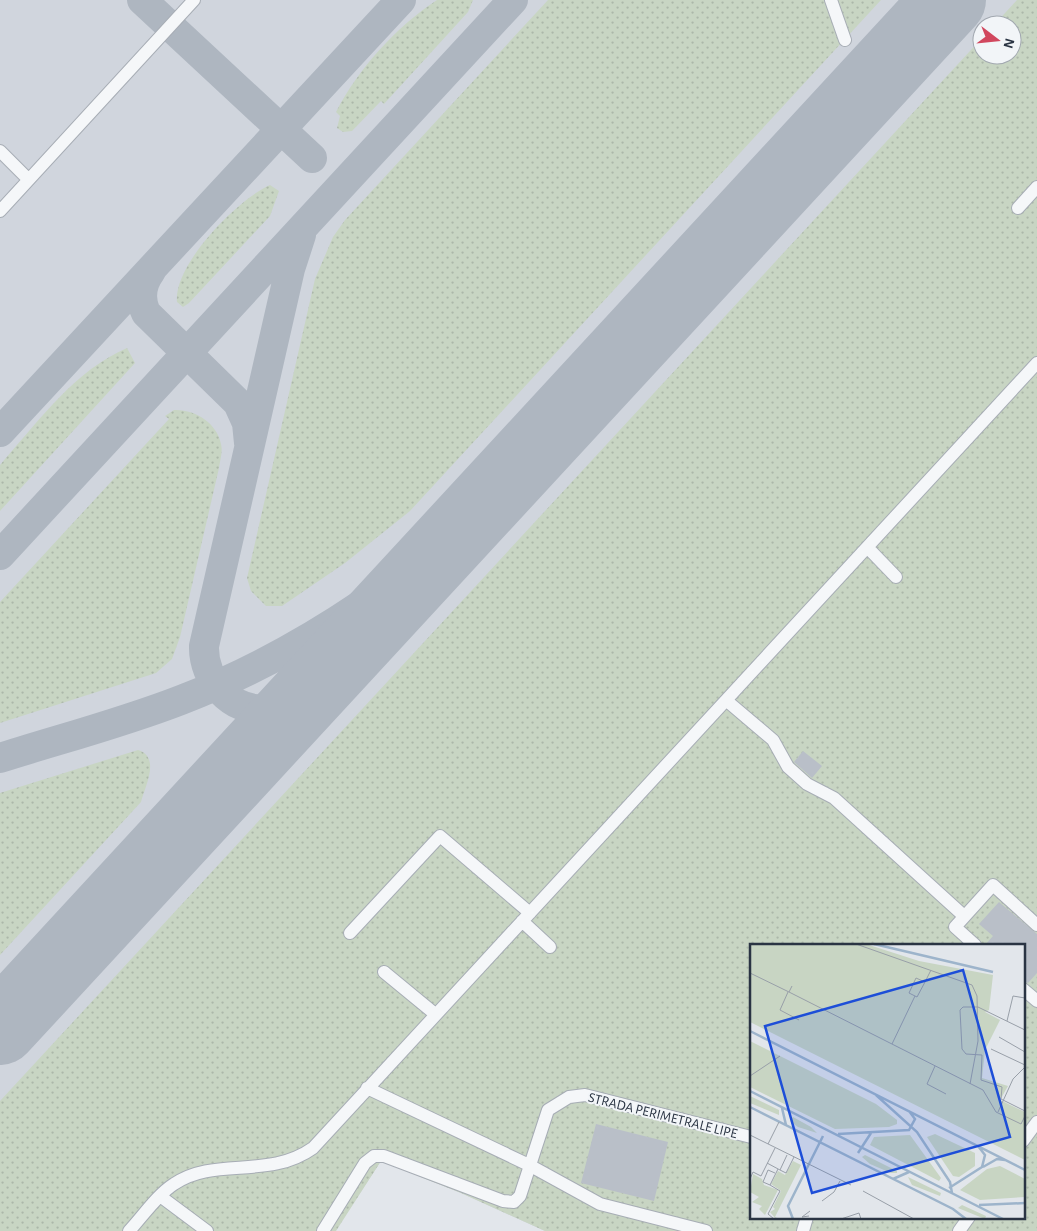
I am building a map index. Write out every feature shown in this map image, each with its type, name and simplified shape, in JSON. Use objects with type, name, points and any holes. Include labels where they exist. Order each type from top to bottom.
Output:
[{"type":"lane","points":[[0,211],[194,0]]},
{"type":"lane","points":[[832,0],[844,40]]},
{"type":"lane","points":[[0,151],[28,179]]},
{"type":"lane","points":[[1018,208],[1037,187]]},
{"type":"lane","points":[[129,1231],[160,1196],[174,1184],[204,1172],[262,1167],[296,1159],[322,1138],[1037,363]]},
{"type":"lane","points":[[868,548],[896,577]]},
{"type":"lane","points":[[727,701],[773,740],[788,767],[807,784],[834,798],[964,916]]},
{"type":"lane","points":[[350,933],[440,836],[526,917],[550,948]]},
{"type":"lane","points":[[974,944],[955,927],[993,885],[1037,925]]},
{"type":"lane","points":[[384,972],[435,1014]]},
{"type":"lane","points":[[367,1088],[529,1165],[600,1204],[706,1231]]},
{"type":"lane","name":"STRADA PERIMETRALE LIPE","points":[[323,1231],[365,1163],[374,1156],[384,1156],[509,1203],[517,1200],[520,1196],[548,1110],[569,1097],[585,1095],[750,1137]]},
{"type":"lane","points":[[1024,1140],[1037,1122]]},
{"type":"lane","points":[[160,1196],[206,1231]]},
{"type":"lane","points":[[803,1231],[807,1218]]},
{"type":"lane","points":[[959,1231],[968,1218]]},
{"type":"shaded area","points":[[0,0],[1037,0],[1037,1231],[545,1231],[461,1193],[381,1161],[335,1231],[0,1231]]},
{"type":"green space","points":[[437,0],[473,0],[468,12],[384,104],[381,101],[352,131],[343,132],[337,128],[340,116],[336,112],[355,80],[393,36]]},
{"type":"green space","points":[[548,0],[881,0],[410,511],[345,563],[282,606],[266,606],[251,591],[247,578],[315,279],[333,237],[345,220]]},
{"type":"green space","points":[[1017,0],[1037,0],[1037,1231],[545,1231],[461,1193],[381,1161],[336,1231],[0,1231],[0,1101],[972,49],[972,65],[1022,65],[1022,15],[1003,15]]},
{"type":"green space","points":[[270,185],[279,191],[270,216],[189,303],[183,307],[177,302],[179,287],[185,270],[196,252],[225,218],[241,204]]},
{"type":"green space","points":[[127,348],[135,363],[0,511],[0,465],[60,396],[75,382],[109,357]]},
{"type":"green space","points":[[174,410],[190,412],[210,424],[219,436],[222,450],[180,637],[172,659],[156,673],[0,723],[0,602],[169,419],[165,416]]},
{"type":"green space","points":[[138,750],[149,759],[150,765],[150,773],[141,802],[0,955],[0,793]]},
{"type":"building","points":[[803,751],[822,766],[812,778],[794,762]]},
{"type":"building","points":[[999,902],[1037,934],[1037,973],[1028,983],[1024,981],[1024,944],[986,944],[993,936],[979,924]]},
{"type":"building","points":[[596,1124],[668,1142],[654,1201],[581,1183]]},
{"type":"taxiway","points":[[142,0],[312,158]]},
{"type":"taxiway","points":[[0,432],[401,0]]},
{"type":"taxiway","points":[[0,555],[513,0]]},
{"type":"taxiway","points":[[301,235],[290,269],[204,646],[208,670],[214,681],[231,700],[242,705],[254,709],[273,708],[310,692]]},
{"type":"taxiway","points":[[151,271],[142,291],[146,313],[238,403],[247,423],[249,443]]},
{"type":"taxiway","points":[[0,758],[159,708],[257,667],[362,604],[461,529]]},
{"type":"runway","points":[[0,1028],[949,0]]}]
